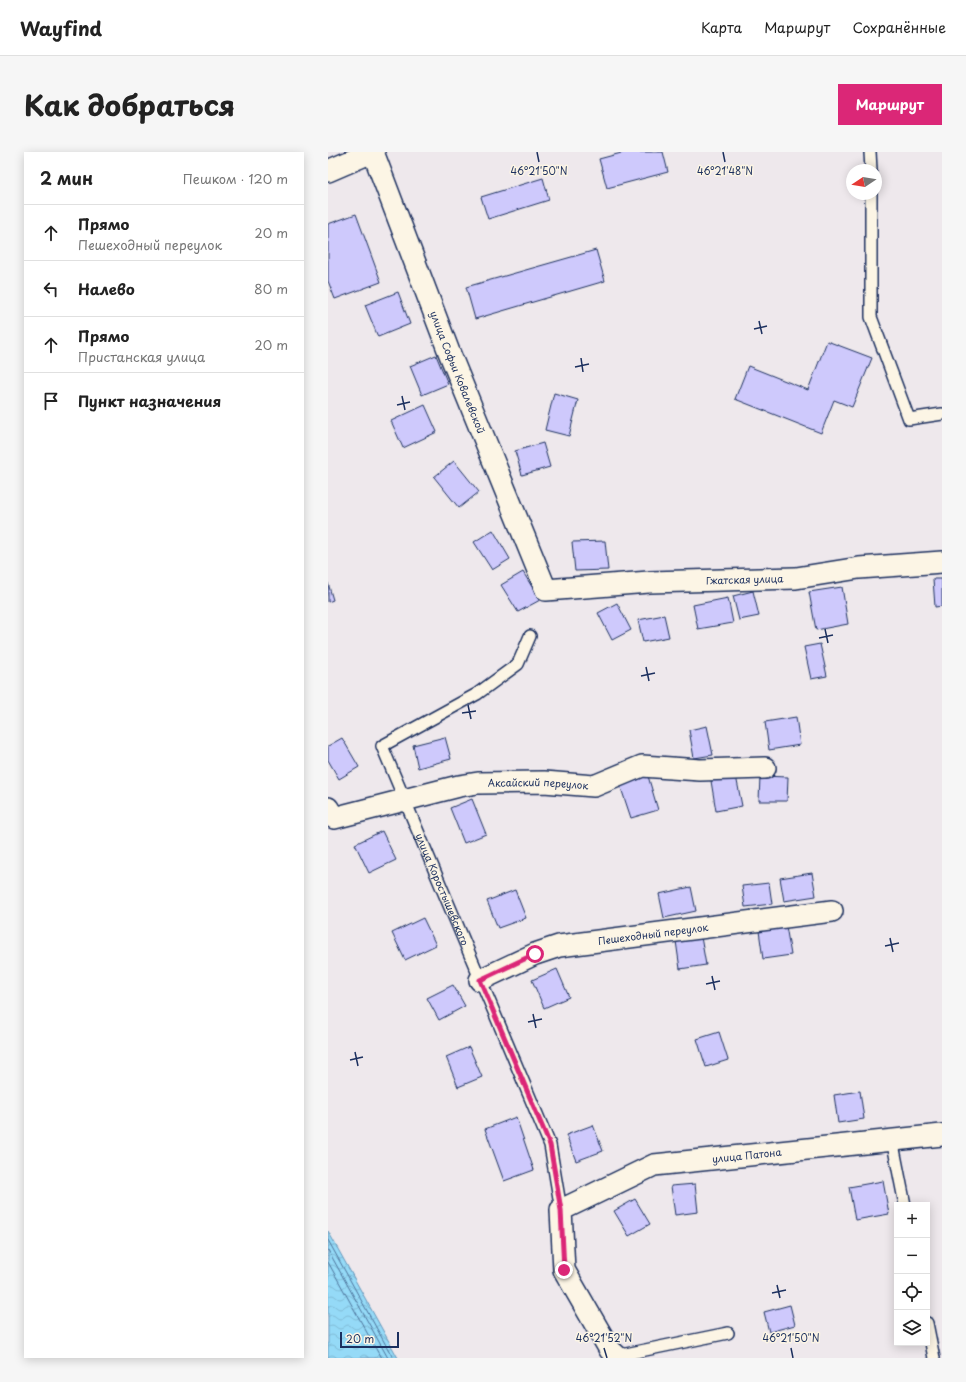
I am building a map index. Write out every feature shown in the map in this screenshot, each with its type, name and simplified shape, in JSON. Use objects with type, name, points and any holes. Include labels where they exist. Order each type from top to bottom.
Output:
[{"type":"street","points":[[328,171],[373,152]]},
{"type":"street","name":"улица Софьи Ковалевской","points":[[373,152],[449,352],[546,590]]},
{"type":"street","name":"Гжатская улица","points":[[546,590],[649,582],[796,578],[859,568],[942,562]]},
{"type":"street","name":"Аксайский переулок","points":[[328,808],[334,818],[459,786],[478,783],[544,782],[594,786],[642,766],[700,770],[765,768]]},
{"type":"street","name":"Пешеходный переулок","points":[[480,980],[535,954],[559,946],[832,911]]},
{"type":"street","name":"улица Патона","points":[[561,1210],[654,1165],[892,1139],[942,1135]]},
{"type":"street","points":[[561,1210],[564,1270],[610,1350],[618,1357]]},
{"type":"lane","points":[[870,152],[871,164]]},
{"type":"lane","points":[[871,200],[871,317],[909,419],[942,414]]},
{"type":"lane","name":"улица Коростышевского","points":[[530,636],[518,664],[477,694],[382,746],[550,1145],[561,1210]]},
{"type":"lane","points":[[892,1139],[904,1202]]},
{"type":"lane","points":[[618,1357],[728,1333]]},
{"type":"lane","points":[[930,1338],[934,1358]]},
{"type":"water","points":[[328,1231],[398,1358],[328,1358]]},
{"type":"building","points":[[625,152],[663,152],[668,172],[607,188],[599,159]]},
{"type":"building","points":[[543,178],[549,200],[488,219],[481,197]]},
{"type":"building","points":[[356,214],[381,282],[335,299],[328,281],[328,224]]},
{"type":"building","points":[[596,250],[605,281],[475,319],[466,287]]},
{"type":"building","points":[[398,292],[410,324],[378,337],[365,305]]},
{"type":"building","points":[[827,341],[872,358],[852,407],[834,400],[821,433],[735,399],[748,366],[808,390]]},
{"type":"building","points":[[436,355],[448,384],[422,395],[410,366]]},
{"type":"building","points":[[554,393],[578,400],[569,436],[545,430]]},
{"type":"building","points":[[425,405],[437,432],[403,448],[391,421]]},
{"type":"building","points":[[543,443],[550,467],[522,475],[515,451]]},
{"type":"building","points":[[454,461],[479,492],[459,508],[434,477]]},
{"type":"building","points":[[493,530],[510,559],[492,570],[474,542]]},
{"type":"building","points":[[605,541],[608,570],[575,571],[572,542]]},
{"type":"building","points":[[523,572],[540,600],[518,612],[501,585]]},
{"type":"building","points":[[933,579],[942,579],[942,606],[935,607]]},
{"type":"building","points":[[328,583],[333,600],[328,602]]},
{"type":"building","points":[[842,587],[848,624],[816,630],[809,592]]},
{"type":"building","points":[[753,591],[759,616],[739,620],[733,596]]},
{"type":"building","points":[[728,598],[733,623],[698,629],[693,605]]},
{"type":"building","points":[[617,603],[631,630],[612,640],[598,613]]},
{"type":"building","points":[[664,615],[669,637],[643,642],[638,620]]},
{"type":"building","points":[[820,644],[827,676],[811,679],[804,647]]},
{"type":"building","points":[[796,717],[800,745],[769,750],[765,722]]},
{"type":"building","points":[[707,726],[713,755],[694,758],[689,730]]},
{"type":"building","points":[[445,737],[451,759],[418,768],[413,745]]},
{"type":"building","points":[[342,738],[359,767],[339,779],[328,760],[328,746]]},
{"type":"building","points":[[648,776],[658,810],[631,818],[620,785]]},
{"type":"building","points":[[736,776],[742,806],[716,811],[711,781]]},
{"type":"building","points":[[760,776],[788,777],[787,801],[759,801]]},
{"type":"building","points":[[472,799],[486,834],[464,843],[450,808]]},
{"type":"building","points":[[382,831],[396,860],[369,873],[355,844]]},
{"type":"building","points":[[812,873],[816,896],[784,901],[780,878]]},
{"type":"building","points":[[769,883],[772,904],[745,907],[742,886]]},
{"type":"building","points":[[691,887],[696,911],[664,918],[659,894]]},
{"type":"building","points":[[515,890],[526,918],[498,928],[487,901]]},
{"type":"building","points":[[423,918],[436,945],[405,960],[392,933]]},
{"type":"building","points":[[786,926],[791,955],[763,959],[759,931]]},
{"type":"building","points":[[701,937],[706,965],[680,969],[676,941]]},
{"type":"building","points":[[557,969],[569,997],[544,1008],[532,980]]},
{"type":"building","points":[[453,985],[465,1006],[439,1020],[427,998]]},
{"type":"building","points":[[719,1032],[728,1060],[706,1067],[697,1039]]},
{"type":"building","points":[[469,1047],[482,1077],[458,1087],[446,1057]]},
{"type":"building","points":[[860,1091],[864,1119],[838,1123],[834,1095]]},
{"type":"building","points":[[516,1117],[534,1170],[504,1181],[485,1129]]},
{"type":"building","points":[[593,1125],[603,1151],[576,1161],[566,1135]]},
{"type":"building","points":[[883,1181],[889,1214],[855,1220],[849,1187]]},
{"type":"building","points":[[695,1184],[698,1212],[675,1215],[671,1186]]},
{"type":"building","points":[[635,1199],[650,1224],[629,1236],[614,1211]]},
{"type":"building","points":[[790,1305],[795,1325],[769,1332],[764,1312]]},
{"type":"route","points":[[535,954],[480,980],[550,1145],[561,1210],[564,1270]]}]
